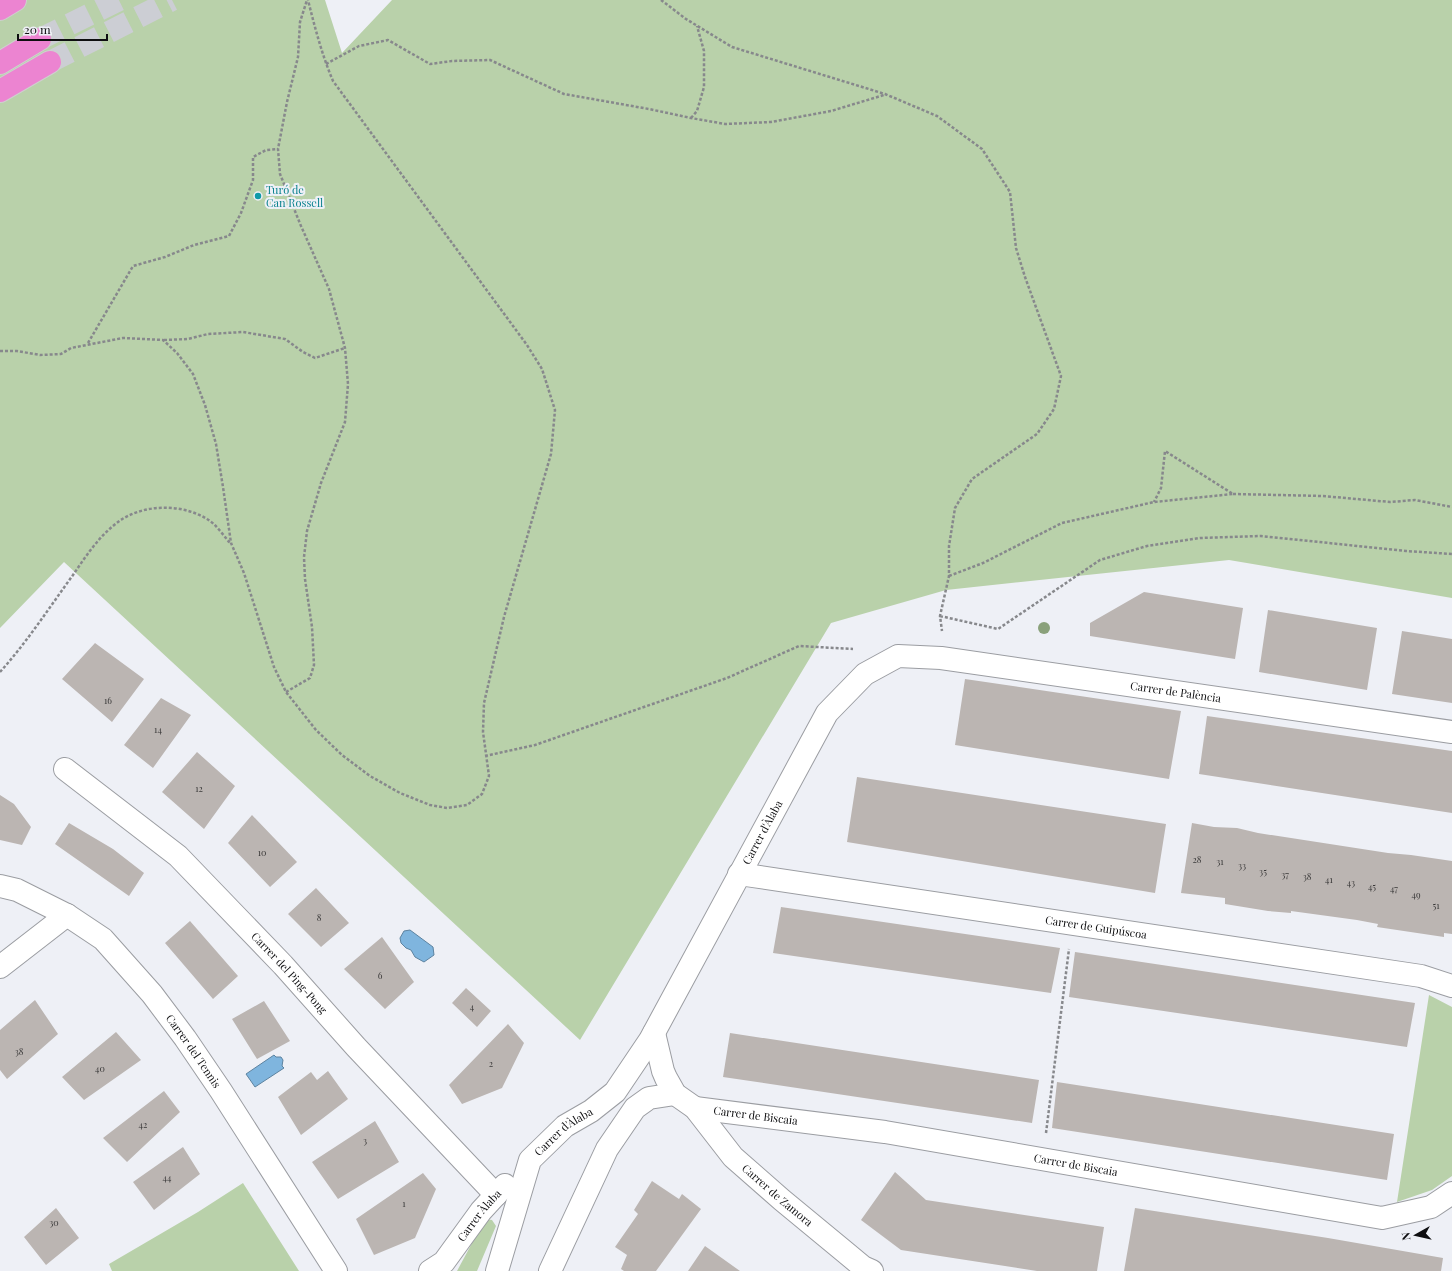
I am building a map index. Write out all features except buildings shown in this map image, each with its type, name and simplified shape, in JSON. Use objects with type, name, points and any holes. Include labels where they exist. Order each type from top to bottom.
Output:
[{"type":"highway","points":[[0,8],[15,0]]},
{"type":"highway","points":[[0,63],[40,39]]},
{"type":"highway","points":[[0,91],[50,62]]},
{"type":"street","name":"Carrer de Palència","points":[[898,656],[941,658],[1452,732]]},
{"type":"street","name":"Carrer d'Àlaba","points":[[497,1271],[530,1160],[565,1126],[591,1111],[615,1092],[654,1033],[827,713],[865,674],[898,656]]},
{"type":"street","name":"Carrer del Ping-Pong","points":[[64,769],[178,856],[283,965],[356,1047],[496,1195]]},
{"type":"street","name":"Carrer de Guipúscoa","points":[[739,874],[1421,976],[1452,986]]},
{"type":"street","name":"Carrer del Tennis","points":[[0,886],[17,890],[67,915],[103,940],[152,994],[185,1038],[221,1091],[336,1271]]},
{"type":"street","points":[[0,967],[67,915]]},
{"type":"street","points":[[654,1033],[666,1078],[675,1094],[694,1108]]},
{"type":"street","points":[[550,1271],[607,1149],[635,1108],[649,1098],[675,1094]]},
{"type":"street","name":"Carrer de Biscaia","points":[[694,1108],[885,1132],[1382,1218],[1431,1207],[1452,1193]]},
{"type":"street","name":"Carrer de Zamora","points":[[694,1108],[733,1157],[839,1248],[863,1267],[872,1271]]},
{"type":"street","name":"Carrer Àlaba","points":[[430,1271],[444,1262],[481,1211],[530,1160]]},
{"type":"path","points":[[163,340],[177,353],[193,374],[205,405],[216,444],[231,543],[244,573],[274,667],[286,692],[316,730],[342,755],[370,776],[400,793],[430,805],[447,808],[467,805],[482,794],[489,776],[485,756],[483,732],[486,695],[504,616],[551,454],[555,410],[542,369],[527,344],[333,81],[326,64],[308,0]]},
{"type":"path","points":[[286,692],[310,678],[314,665],[312,627],[305,579],[304,557],[307,530],[321,483],[345,422],[348,384],[345,348],[329,289],[280,174],[278,149],[298,57],[300,22],[308,0]]},
{"type":"path","points":[[661,0],[697,26],[732,47],[885,94],[937,116],[982,149],[1010,192],[1016,248],[1025,278],[1061,376],[1054,409],[1037,434],[972,479],[955,508],[949,546],[949,576],[940,616],[943,634]]},
{"type":"path","points":[[691,118],[697,111],[704,87],[704,51],[697,26]]},
{"type":"path","points":[[326,64],[359,46],[388,40],[430,64],[452,61],[490,60],[564,94],[726,124],[771,122],[830,111],[885,94]]},
{"type":"path","points":[[88,343],[133,266],[165,257],[194,245],[229,236],[242,213],[253,180],[252,157],[266,150],[278,149]]},
{"type":"path","points":[[0,351],[40,355],[61,354],[71,348],[88,343],[123,338],[163,340],[188,339],[208,334],[243,332],[285,339],[303,352],[315,358],[345,348]]},
{"type":"path","points":[[1154,502],[1160,488],[1165,451],[1233,494]]},
{"type":"path","points":[[949,576],[982,563],[1062,523],[1154,502],[1233,494],[1323,496],[1390,502],[1415,500],[1452,507]]},
{"type":"path","points":[[0,672],[17,653],[98,540],[118,521],[135,513],[153,508],[175,508],[192,512],[208,519],[231,543]]},
{"type":"path","points":[[940,616],[998,629],[1100,560],[1147,546],[1200,538],[1261,536],[1406,552],[1452,554]]},
{"type":"path","points":[[485,756],[535,745],[727,678],[799,646],[858,649]]},
{"type":"path","points":[[1043,1159],[1072,924]]},
{"type":"green space","points":[[0,0],[325,0],[342,53],[392,0],[1452,0],[1452,598],[1229,560],[946,590],[831,623],[580,1040],[64,562],[0,628]]},
{"type":"green space","points":[[1429,995],[1452,1007],[1452,1176],[1432,1190],[1397,1202]]},
{"type":"green space","points":[[243,1183],[299,1271],[112,1271],[109,1264],[198,1212]]},
{"type":"green space","points":[[485,1219],[492,1220],[496,1226],[477,1271],[457,1271]]},
{"type":"water","points":[[410,930],[433,947],[434,955],[424,962],[415,957],[411,950],[406,948],[401,943],[400,938],[404,931]]},
{"type":"water","points":[[274,1055],[276,1057],[281,1057],[283,1060],[282,1066],[284,1068],[255,1087],[246,1074]]},
{"type":"tunnel","points":[[40,39],[119,0]]},
{"type":"tunnel","points":[[50,62],[172,0]]},
{"type":"place","name":"Turó de Can Rossell","points":[[258,196]]}]
